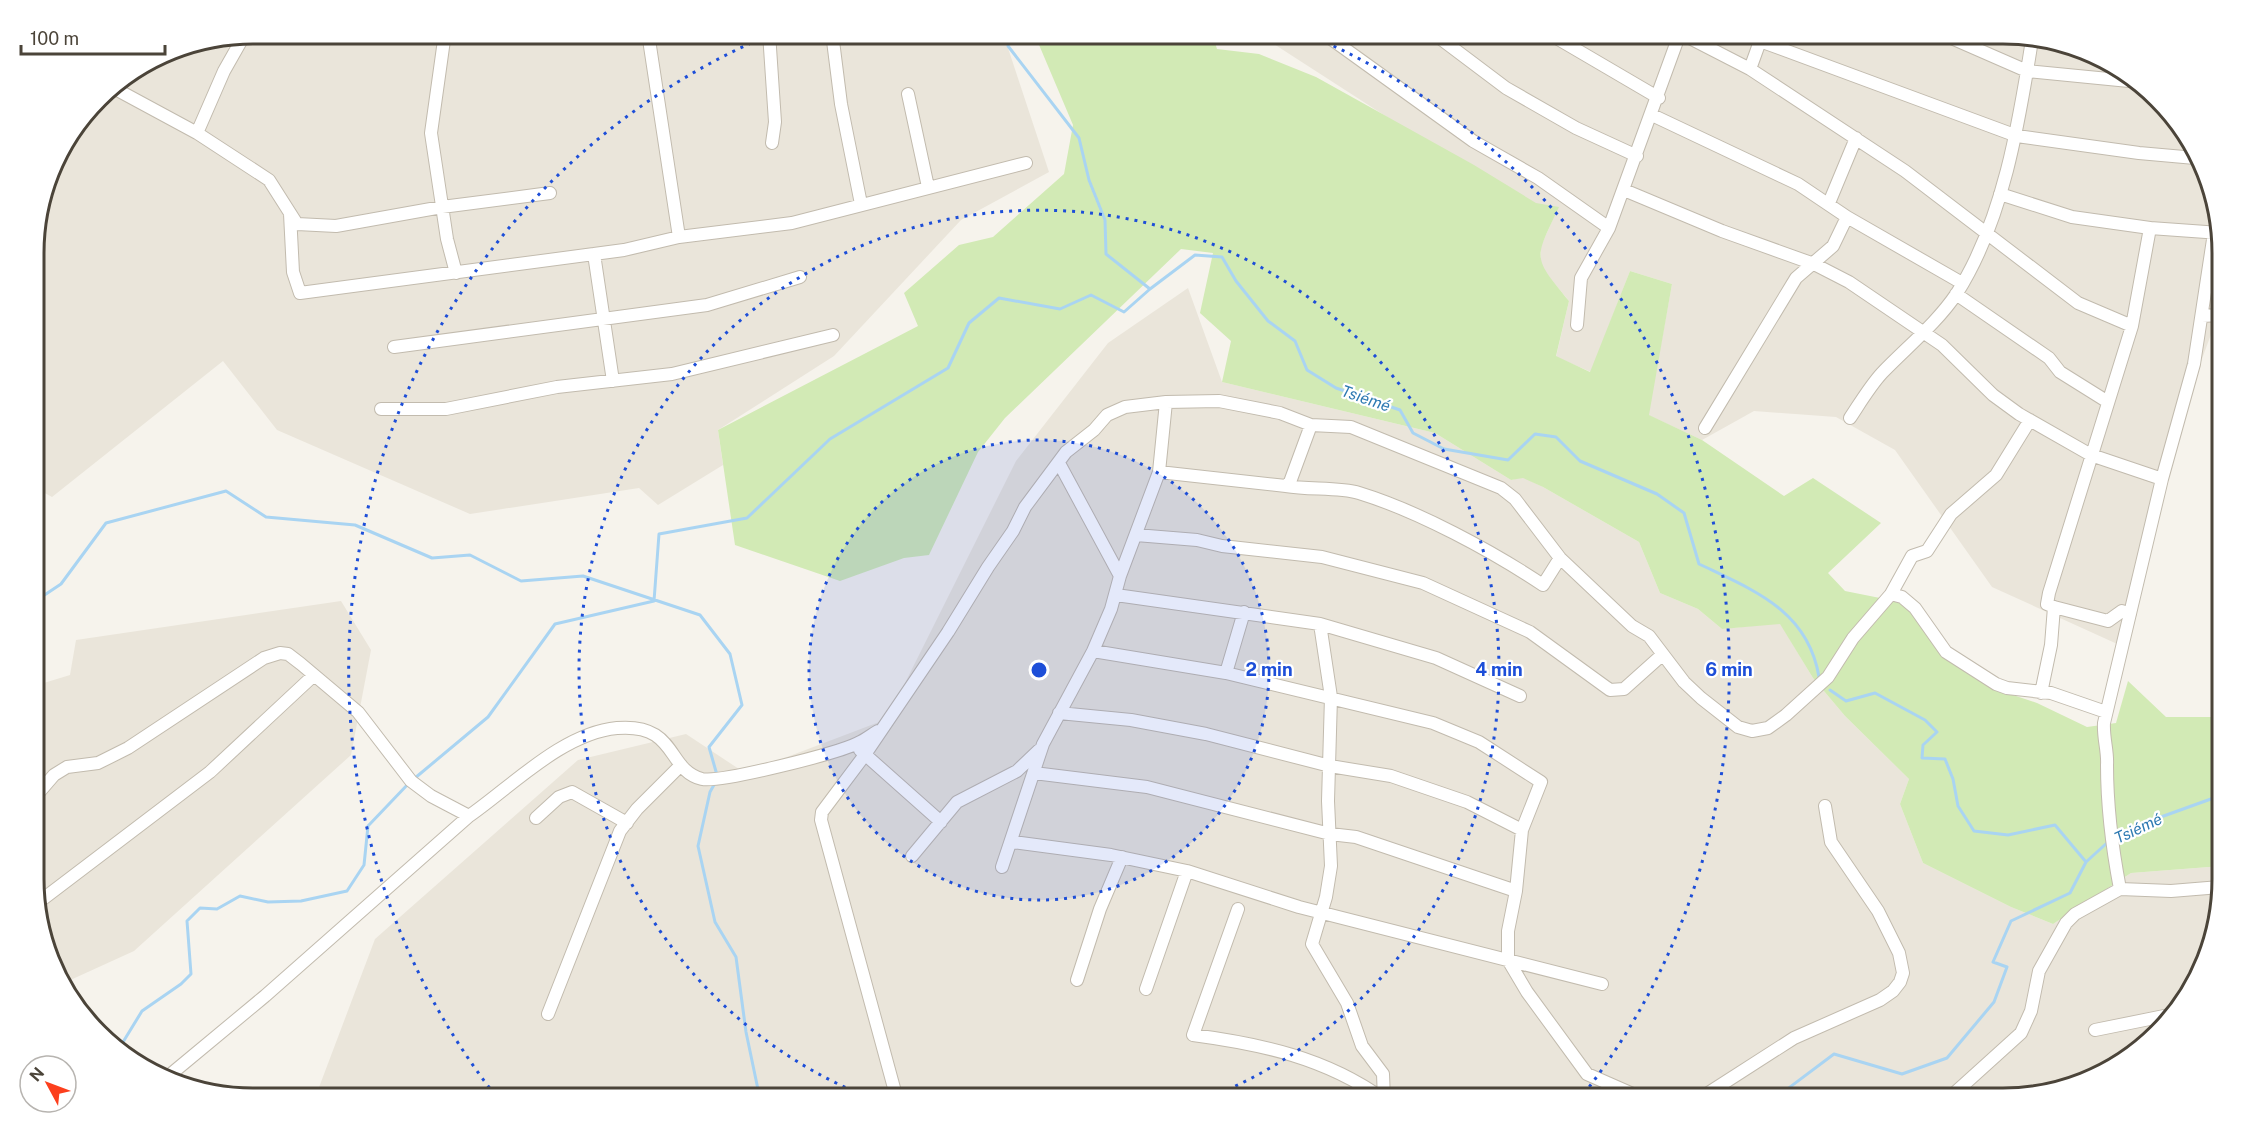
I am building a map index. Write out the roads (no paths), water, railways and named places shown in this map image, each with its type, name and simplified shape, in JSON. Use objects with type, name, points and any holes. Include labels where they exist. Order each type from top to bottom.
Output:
[{"type":"street","points":[[197,133],[224,71],[239,44]]},
{"type":"street","points":[[443,44],[431,133],[442,207],[456,273]]},
{"type":"street","points":[[650,44],[678,237]]},
{"type":"street","points":[[770,44],[775,122],[772,143]]},
{"type":"street","points":[[833,44],[841,104],[861,204]]},
{"type":"street","points":[[1338,44],[1473,141],[1538,178],[1609,228]]},
{"type":"street","points":[[1448,44],[1506,88],[1576,128],[1637,156]]},
{"type":"street","points":[[1567,44],[1659,98]]},
{"type":"street","points":[[1577,325],[1581,278],[1609,228],[1659,98],[1676,44]]},
{"type":"street","points":[[1701,44],[1750,69],[1856,138],[1986,232],[2078,303],[2132,326]]},
{"type":"street","points":[[1750,69],[1759,44]]},
{"type":"street","points":[[1779,44],[2017,136],[2188,157]]},
{"type":"street","points":[[1965,44],[2027,71],[2121,80]]},
{"type":"street","points":[[1850,418],[1880,375],[1923,332],[1959,289],[1986,232],[2000,194],[2017,136],[2031,45]]},
{"type":"street","points":[[120,91],[197,133],[269,180],[297,224],[336,226],[442,207],[550,194]]},
{"type":"street","points":[[908,94],[928,187]]},
{"type":"street","points":[[1652,115],[1798,184],[1829,203],[1959,289],[2049,357],[2060,372],[2108,402]]},
{"type":"street","points":[[1829,203],[1856,138]]},
{"type":"street","points":[[290,214],[293,272],[300,293],[594,254],[678,237],[792,223],[1026,163]]},
{"type":"street","points":[[1624,190],[1722,231],[1814,264],[1850,282],[1942,345],[1993,395],[2030,420],[2091,455],[2162,479]]},
{"type":"street","points":[[2000,194],[2072,216],[2150,228],[2211,233]]},
{"type":"street","points":[[1705,428],[1796,278],[1833,246],[1847,217]]},
{"type":"street","points":[[2130,614],[2122,611],[2108,621],[2047,604],[2132,326],[2150,228]]},
{"type":"street","points":[[594,254],[614,381]]},
{"type":"street","points":[[2120,889],[2110,840],[2106,774],[2108,763],[2103,740],[2106,712],[2162,479],[2194,364],[2212,261]]},
{"type":"street","points":[[394,347],[707,305],[800,277]]},
{"type":"street","points":[[2202,316],[2212,315]]},
{"type":"street","points":[[381,409],[446,409],[557,387],[672,374],[833,335]]},
{"type":"street","points":[[894,1088],[821,820],[825,806],[864,756],[948,632],[1026,507],[1066,452],[1094,430],[1107,415],[1125,407],[1166,402],[1219,401],[1280,413],[1311,425],[1351,427],[1501,488],[1515,499],[1560,558],[1632,626],[1649,636],[1684,682],[1725,718],[1752,731],[1768,728],[1828,678],[1853,638],[1891,594],[1912,556],[1927,551],[1951,514],[1996,475],[2030,420]]},
{"type":"street","points":[[912,856],[962,797],[1017,771],[1035,757],[1043,744],[1093,651],[1116,595],[1120,576],[1159,472],[1166,402]]},
{"type":"street","points":[[1286,486],[1290,482],[1311,425]]},
{"type":"street","points":[[1059,463],[1120,576]]},
{"type":"street","points":[[1159,472],[1307,490],[1357,492],[1432,523],[1521,570],[1543,585],[1560,558]]},
{"type":"street","points":[[1136,535],[1197,540],[1222,546],[1322,557],[1423,583],[1530,632],[1610,690],[1623,689],[1662,655]]},
{"type":"street","points":[[1891,594],[1902,597],[1915,608],[1946,652],[2007,688],[2051,693],[2106,712]]},
{"type":"street","points":[[1116,595],[1320,624],[1436,658],[1520,696]]},
{"type":"street","points":[[2041,693],[2051,645],[2054,607]]},
{"type":"street","points":[[1226,673],[1244,612]]},
{"type":"street","points":[[1320,624],[1331,697],[1331,866],[1322,912],[1312,944],[1347,1003],[1362,1046],[1383,1074],[1384,1088]]},
{"type":"street","points":[[1093,651],[1226,673],[1433,723],[1479,742],[1541,782],[1522,830],[1516,891],[1508,931],[1508,960],[1527,992],[1587,1074],[1619,1088]]},
{"type":"street","points":[[44,787],[54,775],[67,767],[98,763],[128,748],[264,658],[280,653],[288,654],[358,712],[411,781],[431,796],[469,816]]},
{"type":"street","points":[[45,898],[210,772],[313,676]]},
{"type":"street","points":[[1059,713],[1131,720],[1206,734],[1330,766],[1391,776],[1467,802],[1522,830]]},
{"type":"street","points":[[173,1072],[265,996],[469,816],[560,748],[603,731],[625,728],[654,733],[670,747],[681,765],[702,779],[789,764],[856,744],[879,731]]},
{"type":"street","points":[[856,744],[864,756],[941,822]]},
{"type":"street","points":[[1002,867],[1013,842],[1043,744]]},
{"type":"street","points":[[548,1014],[615,842],[627,823],[681,765]]},
{"type":"street","points":[[1034,773],[1147,787],[1330,834],[1356,837],[1516,891]]},
{"type":"street","points":[[536,818],[560,797],[572,792],[627,823]]},
{"type":"street","points":[[1716,1088],[1794,1038],[1880,1000],[1893,991],[1900,982],[1903,972],[1899,953],[1878,911],[1831,842],[1825,806]]},
{"type":"street","points":[[1013,842],[1122,857],[1187,871],[1322,912],[1602,984]]},
{"type":"street","points":[[1077,980],[1100,909],[1122,857]]},
{"type":"street","points":[[1146,989],[1187,871]]},
{"type":"street","points":[[1960,1088],[2021,1033],[2031,1011],[2039,971],[2066,923],[2087,905],[2120,889],[2172,891],[2211,888]]},
{"type":"street","points":[[1238,909],[1193,1035],[1272,1048],[1314,1061],[1364,1088]]},
{"type":"street","points":[[2095,1030],[2160,1017]]},
{"type":"waterway","name":"Tsiémé","points":[[1008,44],[1079,138],[1089,180],[1105,220],[1106,254],[1150,289],[1195,255],[1222,257],[1236,281],[1268,321],[1295,341],[1307,370],[1336,388],[1400,410],[1413,433],[1444,449],[1508,460],[1535,434],[1556,437],[1580,461],[1657,494],[1684,513],[1699,564],[1758,594],[1790,619],[1803,635],[1813,654],[1819,677]]},
{"type":"waterway","points":[[415,778],[488,717],[555,624],[654,601],[659,534],[747,518],[830,439],[948,368],[969,323],[999,298],[1060,309],[1091,295],[1124,312],[1150,289]]},
{"type":"waterway","points":[[44,595],[61,584],[106,523],[226,491],[266,517],[355,525],[432,558],[470,555],[521,581],[583,576],[700,615],[730,654],[742,705],[709,747],[717,775]]},
{"type":"waterway","name":"Tsiémé","points":[[1830,690],[1846,701],[1875,693],[1925,720],[1937,732],[1923,745],[1922,758],[1945,759],[1953,779],[1958,806],[1974,831],[2008,835],[2055,825],[2086,862],[2108,842]]},
{"type":"waterway","points":[[123,1043],[142,1011],[181,984],[191,974],[187,921],[200,908],[217,909],[240,896],[268,902],[301,901],[347,891],[364,865],[368,826],[410,782]]},
{"type":"waterway","points":[[715,783],[710,792],[698,846],[715,922],[736,957],[746,1032],[758,1088]]},
{"type":"waterway","name":"Tsiémé","points":[[2116,837],[2147,822],[2212,799]]},
{"type":"waterway","points":[[1789,1088],[1834,1054],[1902,1074],[1947,1058],[1994,1002],[2007,967],[1993,962],[2011,921],[2070,893],[2086,862]]}]
